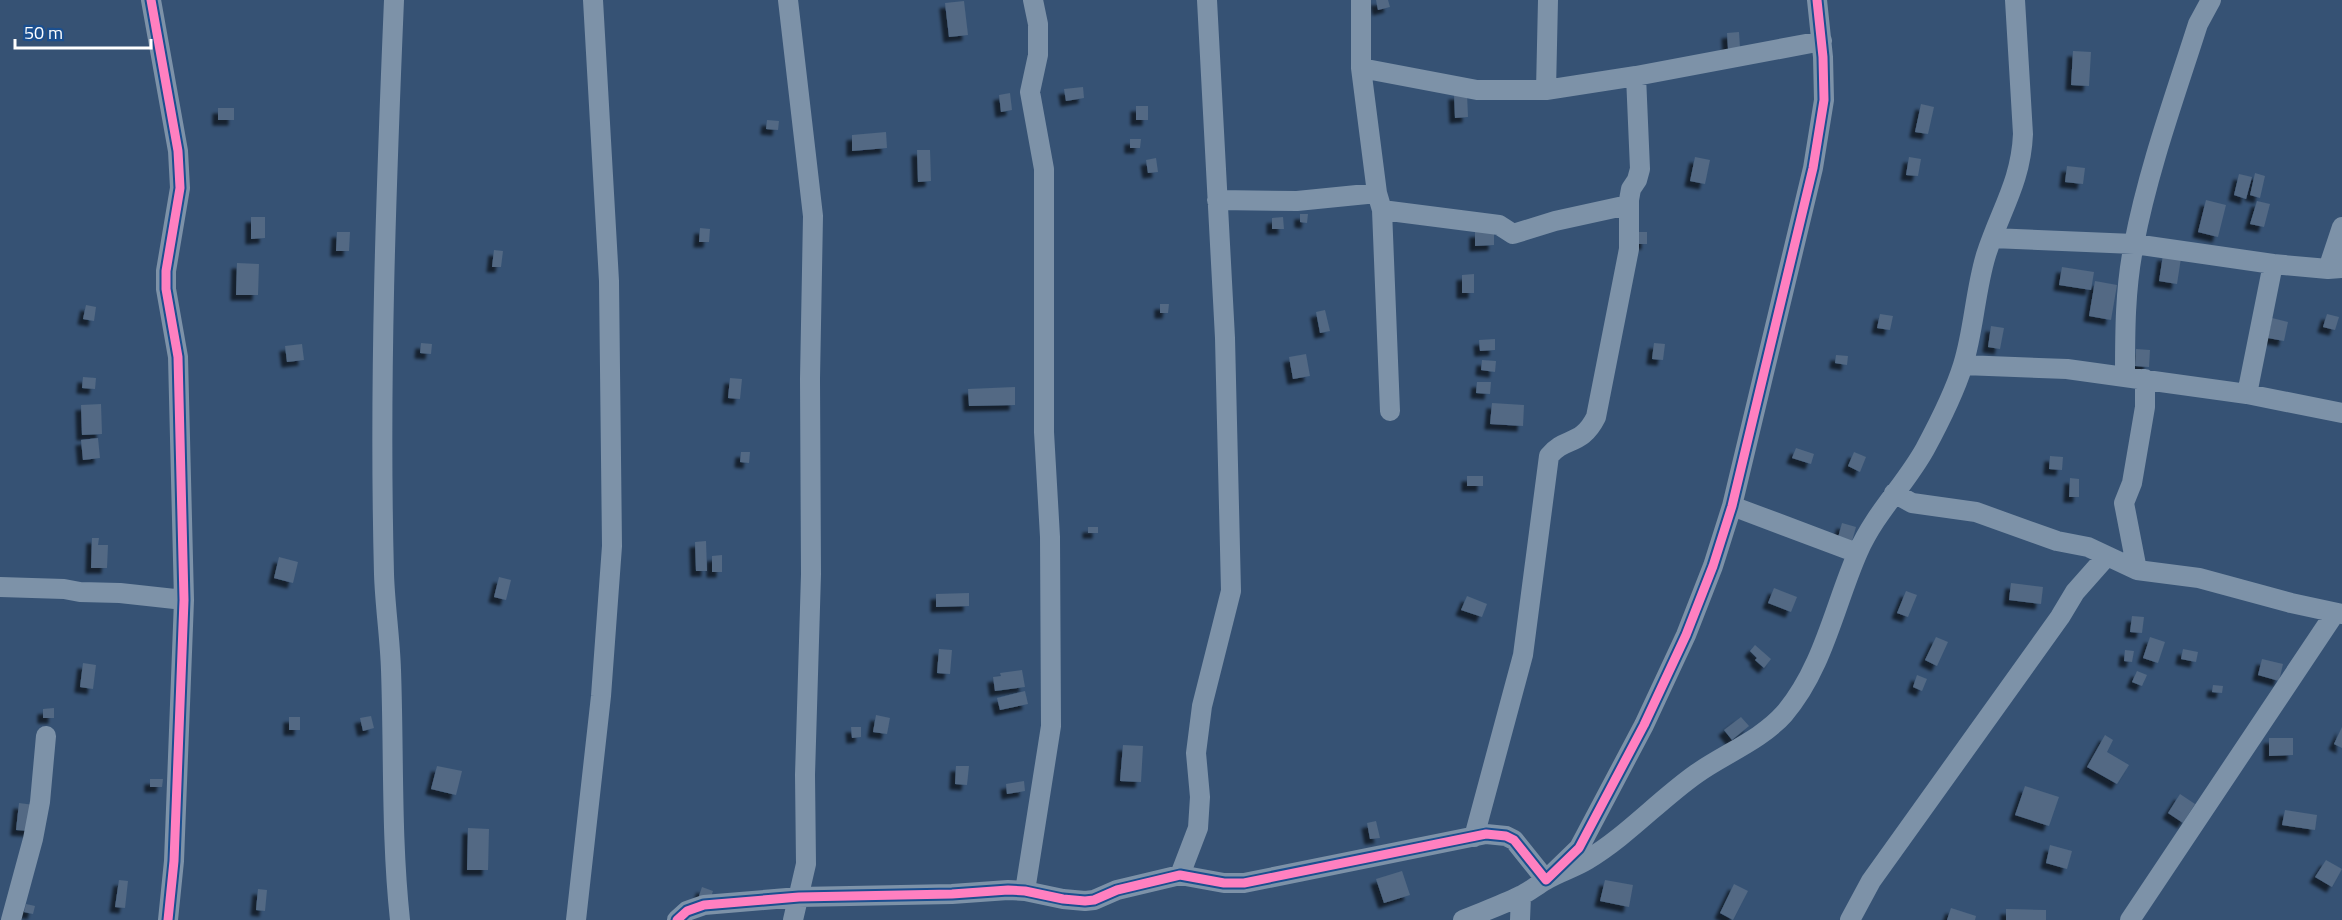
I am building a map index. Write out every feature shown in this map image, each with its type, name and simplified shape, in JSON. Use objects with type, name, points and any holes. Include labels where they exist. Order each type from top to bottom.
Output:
[{"type":"street","points":[[152,0],[178,151],[180,188],[166,271],[166,289],[178,357],[184,600],[175,849],[168,920]]},
{"type":"street","points":[[394,0],[387,160],[383,344],[384,536],[386,618],[391,668],[394,869],[400,920]]},
{"type":"street","points":[[576,920],[601,696],[612,546],[609,281],[593,0]]},
{"type":"street","points":[[788,0],[813,216],[810,379],[811,574],[805,775],[806,864],[792,920]]},
{"type":"street","points":[[1026,891],[1052,726],[1051,568],[1044,432],[1044,169],[1030,93],[1038,55],[1038,24],[1033,0]]},
{"type":"street","points":[[1180,875],[1198,828],[1200,797],[1196,753],[1200,717],[1231,591],[1224,338],[1208,0]]},
{"type":"street","points":[[1360,0],[1361,68],[1380,202],[1390,411]]},
{"type":"street","points":[[1546,90],[1548,0]]},
{"type":"street","points":[[1546,880],[1579,848],[1644,725],[1686,635],[1713,566],[1731,507],[1813,168],[1824,100],[1822,40],[1817,0]]},
{"type":"street","points":[[1463,920],[1521,896],[1546,880],[1588,860],[1632,827],[1683,783],[1772,726],[1802,690],[1834,621],[1857,553],[1893,493],[1918,462],[1940,420],[1963,365],[1985,258],[2011,196],[2023,153],[2024,134],[2015,0]]},
{"type":"street","points":[[2125,376],[2126,306],[2134,244],[2151,175],[2198,24],[2211,0]]},
{"type":"street","points":[[1361,68],[1477,90],[1546,90],[1636,76],[1822,40]]},
{"type":"street","points":[[1474,837],[1523,655],[1549,456],[1559,447],[1584,435],[1596,417],[1629,249],[1628,206],[1631,189],[1640,169],[1636,76]]},
{"type":"street","points":[[1217,200],[1380,202],[1499,225],[1513,234],[1555,221],[1628,206]]},
{"type":"street","points":[[1992,238],[2134,244],[2273,264],[2335,269],[2342,227]]},
{"type":"street","points":[[2247,394],[2273,264]]},
{"type":"street","points":[[1963,365],[2067,369],[2125,376],[2247,394],[2342,413]]},
{"type":"street","points":[[2137,570],[2124,503],[2132,483],[2145,407],[2145,379]]},
{"type":"street","points":[[1893,493],[1912,503],[1976,512],[2057,541],[2088,547],[2137,570],[2199,578],[2338,614],[2130,920]]},
{"type":"street","points":[[1731,507],[1857,553]]},
{"type":"street","points":[[1850,920],[1870,881],[2060,617],[2075,592],[2106,557]]},
{"type":"street","points":[[0,587],[64,589],[184,600]]},
{"type":"street","points":[[11,920],[33,839],[40,802],[46,736]]},
{"type":"street","points":[[1483,802],[1506,836]]},
{"type":"street","points":[[677,920],[687,911],[704,905],[799,897],[1026,891],[1063,899],[1094,900],[1117,890],[1180,875],[1224,883],[1244,883],[1486,834],[1506,836],[1514,840],[1546,880]]},
{"type":"street","points":[[1520,920],[1521,896]]},
{"type":"building","points":[[1376,0],[1388,0],[1390,7],[1378,10]]},
{"type":"building","points":[[964,1],[968,35],[949,37],[945,3]]},
{"type":"building","points":[[1739,32],[1740,48],[1728,49],[1727,33]]},
{"type":"building","points":[[2073,51],[2091,52],[2089,86],[2071,85]]},
{"type":"building","points":[[1083,87],[1084,98],[1066,101],[1064,89]]},
{"type":"building","points":[[1010,93],[1012,110],[1001,112],[999,95]]},
{"type":"building","points":[[1454,94],[1467,94],[1468,117],[1455,118]]},
{"type":"building","points":[[1921,104],[1934,107],[1928,134],[1915,132]]},
{"type":"building","points":[[1136,106],[1148,106],[1148,120],[1136,120]]},
{"type":"building","points":[[218,108],[234,108],[234,120],[218,120]]},
{"type":"building","points":[[767,120],[779,121],[778,130],[766,129]]},
{"type":"building","points":[[886,132],[887,148],[852,151],[852,135]]},
{"type":"building","points":[[1130,139],[1141,139],[1140,148],[1130,148]]},
{"type":"building","points":[[917,150],[930,150],[931,181],[918,182]]},
{"type":"building","points":[[1695,157],[1710,160],[1705,184],[1690,181]]},
{"type":"building","points":[[1909,157],[1921,159],[1918,176],[1906,175]]},
{"type":"building","points":[[1156,158],[1158,172],[1148,173],[1146,160]]},
{"type":"building","points":[[2067,166],[2085,168],[2083,184],[2065,182]]},
{"type":"building","points":[[2255,173],[2265,176],[2260,198],[2250,195]]},
{"type":"building","points":[[2239,174],[2252,177],[2246,199],[2234,195]]},
{"type":"building","points":[[2206,200],[2226,205],[2218,237],[2198,232]]},
{"type":"building","points":[[2257,201],[2270,204],[2264,227],[2250,224]]},
{"type":"building","points":[[1300,214],[1308,214],[1307,223],[1300,222]]},
{"type":"building","points":[[251,217],[265,217],[265,238],[251,239]]},
{"type":"building","points":[[1283,217],[1284,229],[1272,229],[1272,218]]},
{"type":"building","points":[[700,228],[710,229],[709,242],[699,242]]},
{"type":"building","points":[[1494,231],[1494,245],[1475,246],[1475,232]]},
{"type":"building","points":[[337,232],[350,232],[349,251],[336,251]]},
{"type":"building","points":[[1639,232],[1647,232],[1647,244],[1638,244]]},
{"type":"building","points":[[494,250],[503,251],[501,267],[492,267]]},
{"type":"building","points":[[2163,255],[2181,258],[2177,284],[2159,281]]},
{"type":"building","points":[[237,263],[259,264],[258,295],[236,295]]},
{"type":"building","points":[[2062,267],[2094,272],[2091,290],[2059,285]]},
{"type":"building","points":[[1474,274],[1474,293],[1462,293],[1462,275]]},
{"type":"building","points":[[2095,281],[2117,285],[2111,320],[2089,316]]},
{"type":"building","points":[[1160,304],[1169,304],[1168,313],[1160,313]]},
{"type":"building","points":[[86,305],[96,307],[94,321],[83,319]]},
{"type":"building","points":[[1325,310],[1330,331],[1320,333],[1316,312]]},
{"type":"building","points":[[1880,314],[1893,316],[1890,330],[1877,328]]},
{"type":"building","points":[[2327,314],[2339,317],[2335,330],[2323,327]]},
{"type":"building","points":[[2272,318],[2288,322],[2284,341],[2268,338]]},
{"type":"building","points":[[1991,326],[2004,328],[2000,349],[1988,347]]},
{"type":"building","points":[[1495,339],[1495,350],[1480,351],[1479,340]]},
{"type":"building","points":[[421,343],[432,344],[431,354],[420,353]]},
{"type":"building","points":[[1654,343],[1665,344],[1663,360],[1652,359]]},
{"type":"building","points":[[302,344],[304,360],[287,362],[285,346]]},
{"type":"building","points":[[2136,349],[2150,350],[2149,367],[2135,366]]},
{"type":"building","points":[[1306,354],[1310,376],[1293,379],[1289,357]]},
{"type":"building","points":[[1836,355],[1848,356],[1847,365],[1835,363]]},
{"type":"building","points":[[1482,360],[1496,361],[1495,372],[1481,370]]},
{"type":"building","points":[[83,377],[96,378],[95,389],[82,388]]},
{"type":"building","points":[[730,378],[742,379],[740,399],[728,398]]},
{"type":"building","points":[[1477,382],[1491,382],[1490,394],[1476,393]]},
{"type":"building","points":[[1015,387],[1015,405],[969,406],[968,389]]},
{"type":"building","points":[[1492,403],[1524,405],[1523,426],[1490,424]]},
{"type":"building","points":[[101,404],[102,434],[82,435],[81,405]]},
{"type":"building","points":[[98,438],[100,458],[83,460],[81,440]]},
{"type":"building","points":[[1796,448],[1814,454],[1811,464],[1792,458]]},
{"type":"building","points":[[741,452],[750,452],[749,463],[740,462]]},
{"type":"building","points":[[1854,452],[1866,457],[1860,472],[1848,466]]},
{"type":"building","points":[[2050,456],[2063,457],[2062,470],[2049,469]]},
{"type":"building","points":[[1467,476],[1483,476],[1483,486],[1467,486]]},
{"type":"building","points":[[2070,478],[2079,479],[2079,497],[2069,497]]},
{"type":"building","points":[[1842,523],[1856,527],[1851,545],[1837,541]]},
{"type":"building","points":[[1088,527],[1098,527],[1098,533],[1088,533]]},
{"type":"building","points":[[92,538],[99,538],[98,545],[108,545],[107,568],[91,568]]},
{"type":"building","points":[[706,541],[707,571],[696,571],[695,542]]},
{"type":"building","points":[[722,555],[722,572],[712,572],[712,556]]},
{"type":"building","points":[[279,557],[298,562],[293,583],[274,578]]},
{"type":"building","points":[[499,577],[511,580],[506,600],[494,597]]},
{"type":"building","points":[[2011,583],[2043,587],[2041,604],[2009,600]]},
{"type":"building","points":[[1774,588],[1797,597],[1791,612],[1768,603]]},
{"type":"building","points":[[1906,591],[1917,595],[1908,617],[1897,613]]},
{"type":"building","points":[[969,593],[969,606],[936,607],[936,594]]},
{"type":"building","points":[[1467,596],[1487,604],[1482,617],[1461,610]]},
{"type":"building","points":[[2132,616],[2144,617],[2142,633],[2130,632]]},
{"type":"building","points":[[1936,637],[1948,642],[1937,666],[1925,660]]},
{"type":"building","points":[[2150,637],[2165,642],[2158,663],[2143,658]]},
{"type":"building","points":[[1755,645],[1771,659],[1764,668],[1755,660],[1757,658],[1750,651]]},
{"type":"building","points":[[939,649],[952,650],[950,674],[937,673]]},
{"type":"building","points":[[2183,649],[2198,652],[2196,662],[2181,659]]},
{"type":"building","points":[[2125,650],[2134,651],[2132,662],[2124,661]]},
{"type":"building","points":[[2262,659],[2283,664],[2279,681],[2258,675]]},
{"type":"building","points":[[83,663],[96,665],[93,689],[80,687]]},
{"type":"building","points":[[1022,670],[1025,687],[995,691],[993,677],[1001,676],[1000,673]]},
{"type":"building","points":[[2137,671],[2147,675],[2142,686],[2132,682]]},
{"type":"building","points":[[1917,675],[1927,679],[1922,691],[1913,687]]},
{"type":"building","points":[[2213,685],[2223,686],[2222,693],[2212,692]]},
{"type":"building","points":[[1025,691],[1028,704],[1000,710],[997,698]]},
{"type":"building","points":[[54,708],[54,718],[43,718],[43,709]]},
{"type":"building","points":[[876,715],[890,718],[887,734],[873,732]]},
{"type":"building","points":[[371,716],[374,728],[363,731],[360,718]]},
{"type":"building","points":[[289,717],[300,717],[300,730],[289,730]]},
{"type":"building","points":[[1741,717],[1749,726],[1732,740],[1724,730]]},
{"type":"building","points":[[851,727],[861,727],[861,737],[852,738]]},
{"type":"building","points":[[2342,727],[2342,748],[2334,744]]},
{"type":"building","points":[[2105,735],[2113,740],[2107,752],[2129,765],[2117,784],[2087,767]]},
{"type":"building","points":[[2269,738],[2293,738],[2293,755],[2269,756]]},
{"type":"building","points":[[1123,745],[1143,746],[1141,782],[1120,781]]},
{"type":"building","points":[[437,766],[462,771],[456,795],[431,789]]},
{"type":"building","points":[[956,766],[969,766],[967,785],[955,784]]},
{"type":"building","points":[[150,779],[163,779],[162,787],[150,787]]},
{"type":"building","points":[[1024,781],[1025,791],[1007,794],[1006,784]]},
{"type":"building","points":[[2025,786],[2059,797],[2049,826],[2015,815]]},
{"type":"building","points":[[2180,794],[2195,804],[2183,823],[2168,813]]},
{"type":"building","points":[[19,803],[34,805],[31,831],[16,830]]},
{"type":"building","points":[[2285,810],[2317,815],[2315,830],[2282,825]]},
{"type":"building","points":[[1376,821],[1380,838],[1370,839],[1367,823]]},
{"type":"building","points":[[468,828],[489,829],[488,870],[467,870]]},
{"type":"building","points":[[2050,845],[2072,851],[2067,869],[2046,863]]},
{"type":"building","points":[[2326,860],[2342,869],[2332,887],[2315,877]]},
{"type":"building","points":[[1402,871],[1410,895],[1384,903],[1376,879]]},
{"type":"building","points":[[119,880],[128,881],[125,908],[115,907]]},
{"type":"building","points":[[1605,880],[1633,885],[1629,907],[1600,901]]},
{"type":"building","points":[[1734,884],[1748,891],[1733,920],[1720,913]]},
{"type":"building","points":[[702,887],[713,891],[710,900],[699,896]]},
{"type":"building","points":[[258,889],[267,890],[265,911],[256,910]]},
{"type":"building","points":[[26,904],[35,906],[33,914],[24,912]]},
{"type":"building","points":[[1951,908],[1976,916],[1975,920],[1947,920]]},
{"type":"building","points":[[2006,909],[2046,910],[2046,920],[2006,920]]},
{"type":"cycle path","points":[[151,0],[178,151],[180,188],[166,271],[166,289],[178,357],[184,600],[174,861],[168,920]]},
{"type":"cycle path","points":[[677,920],[687,911],[704,905],[799,897],[952,894],[1008,890],[1085,901],[1094,900],[1117,890],[1180,875],[1224,883],[1244,883],[1486,834],[1506,836],[1514,840],[1546,880],[1579,848],[1644,725],[1686,635],[1713,566],[1732,506],[1813,168],[1824,100],[1823,57],[1817,0]]}]
